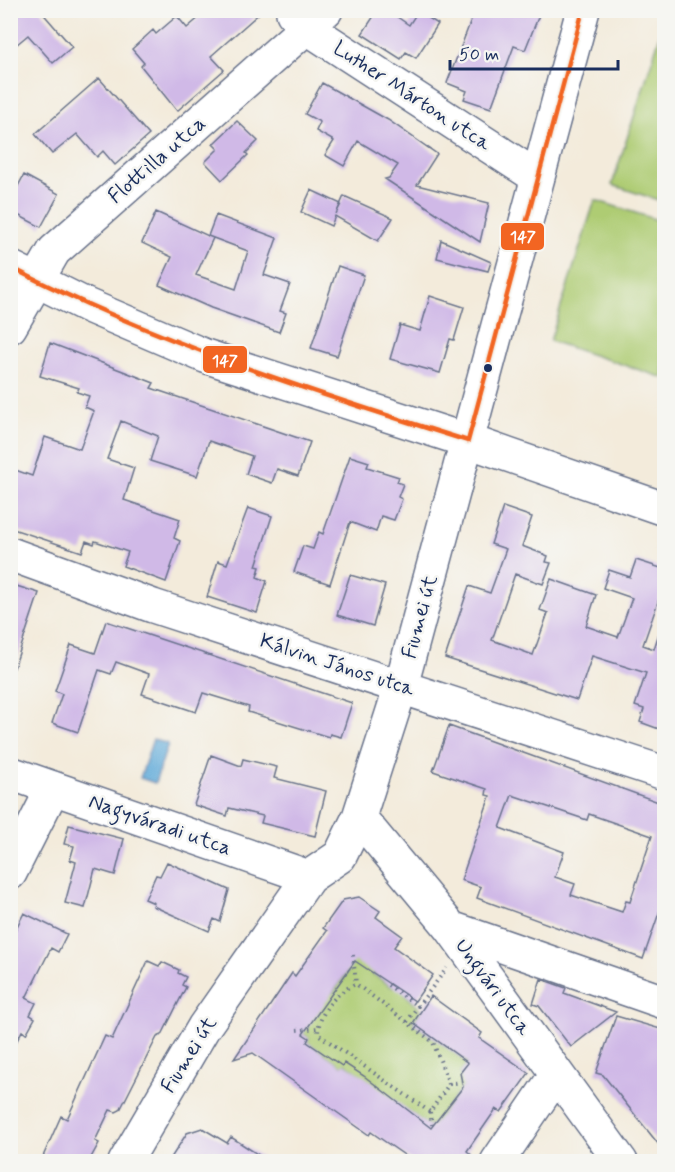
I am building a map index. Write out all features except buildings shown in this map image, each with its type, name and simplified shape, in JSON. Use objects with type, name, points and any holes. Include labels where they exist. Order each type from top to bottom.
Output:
[{"type":"street","name":"Fiumei út","points":[[125,1161],[204,1027],[309,877],[340,856],[359,817],[401,686],[583,10]]},
{"type":"street","name":"Luther Márton utca","points":[[308,16],[537,177]]},
{"type":"street","name":"Flottilla utca","points":[[10,327],[23,274],[59,246],[308,16]]},
{"type":"street","points":[[23,274],[205,356],[468,441],[664,509]]},
{"type":"street","name":"Kálvin János utca","points":[[10,554],[153,606],[664,773]]},
{"type":"street","name":"Nagyváradi utca","points":[[10,773],[309,877]]},
{"type":"street","points":[[10,873],[53,788]]},
{"type":"street","name":"Ungvári utca","points":[[359,817],[457,937],[621,1161]]},
{"type":"street","points":[[457,937],[664,1002]]},
{"type":"street","points":[[497,1161],[556,1075]]},
{"type":"path","points":[[407,1022],[457,937]]},
{"type":"path","points":[[353,955],[356,984],[433,1042],[449,1084]]},
{"type":"path","points":[[356,984],[335,997],[318,1022],[318,1034],[430,1112]]},
{"type":"path","points":[[388,985],[418,1006]]},
{"type":"path","points":[[297,1030],[318,1028]]},
{"type":"path","points":[[432,1125],[430,1112],[449,1084],[461,1082]]},
{"type":"green space","points":[[664,23],[664,202],[612,185]]},
{"type":"green space","points":[[595,200],[664,222],[664,378],[550,341]]},
{"type":"green space","points":[[353,955],[380,963],[373,974],[392,987],[396,982],[422,1010],[413,1023],[468,1063],[460,1073],[464,1086],[435,1123],[428,1126],[345,1063],[342,1066],[307,1042],[309,1038],[297,1030],[327,989],[333,993],[347,973],[343,969]]},
{"type":"water","points":[[153,739],[168,744],[155,783],[140,778]]},
{"type":"transit line","name":"147","points":[[10,267],[122,319],[235,364],[468,441],[583,10]]}]
